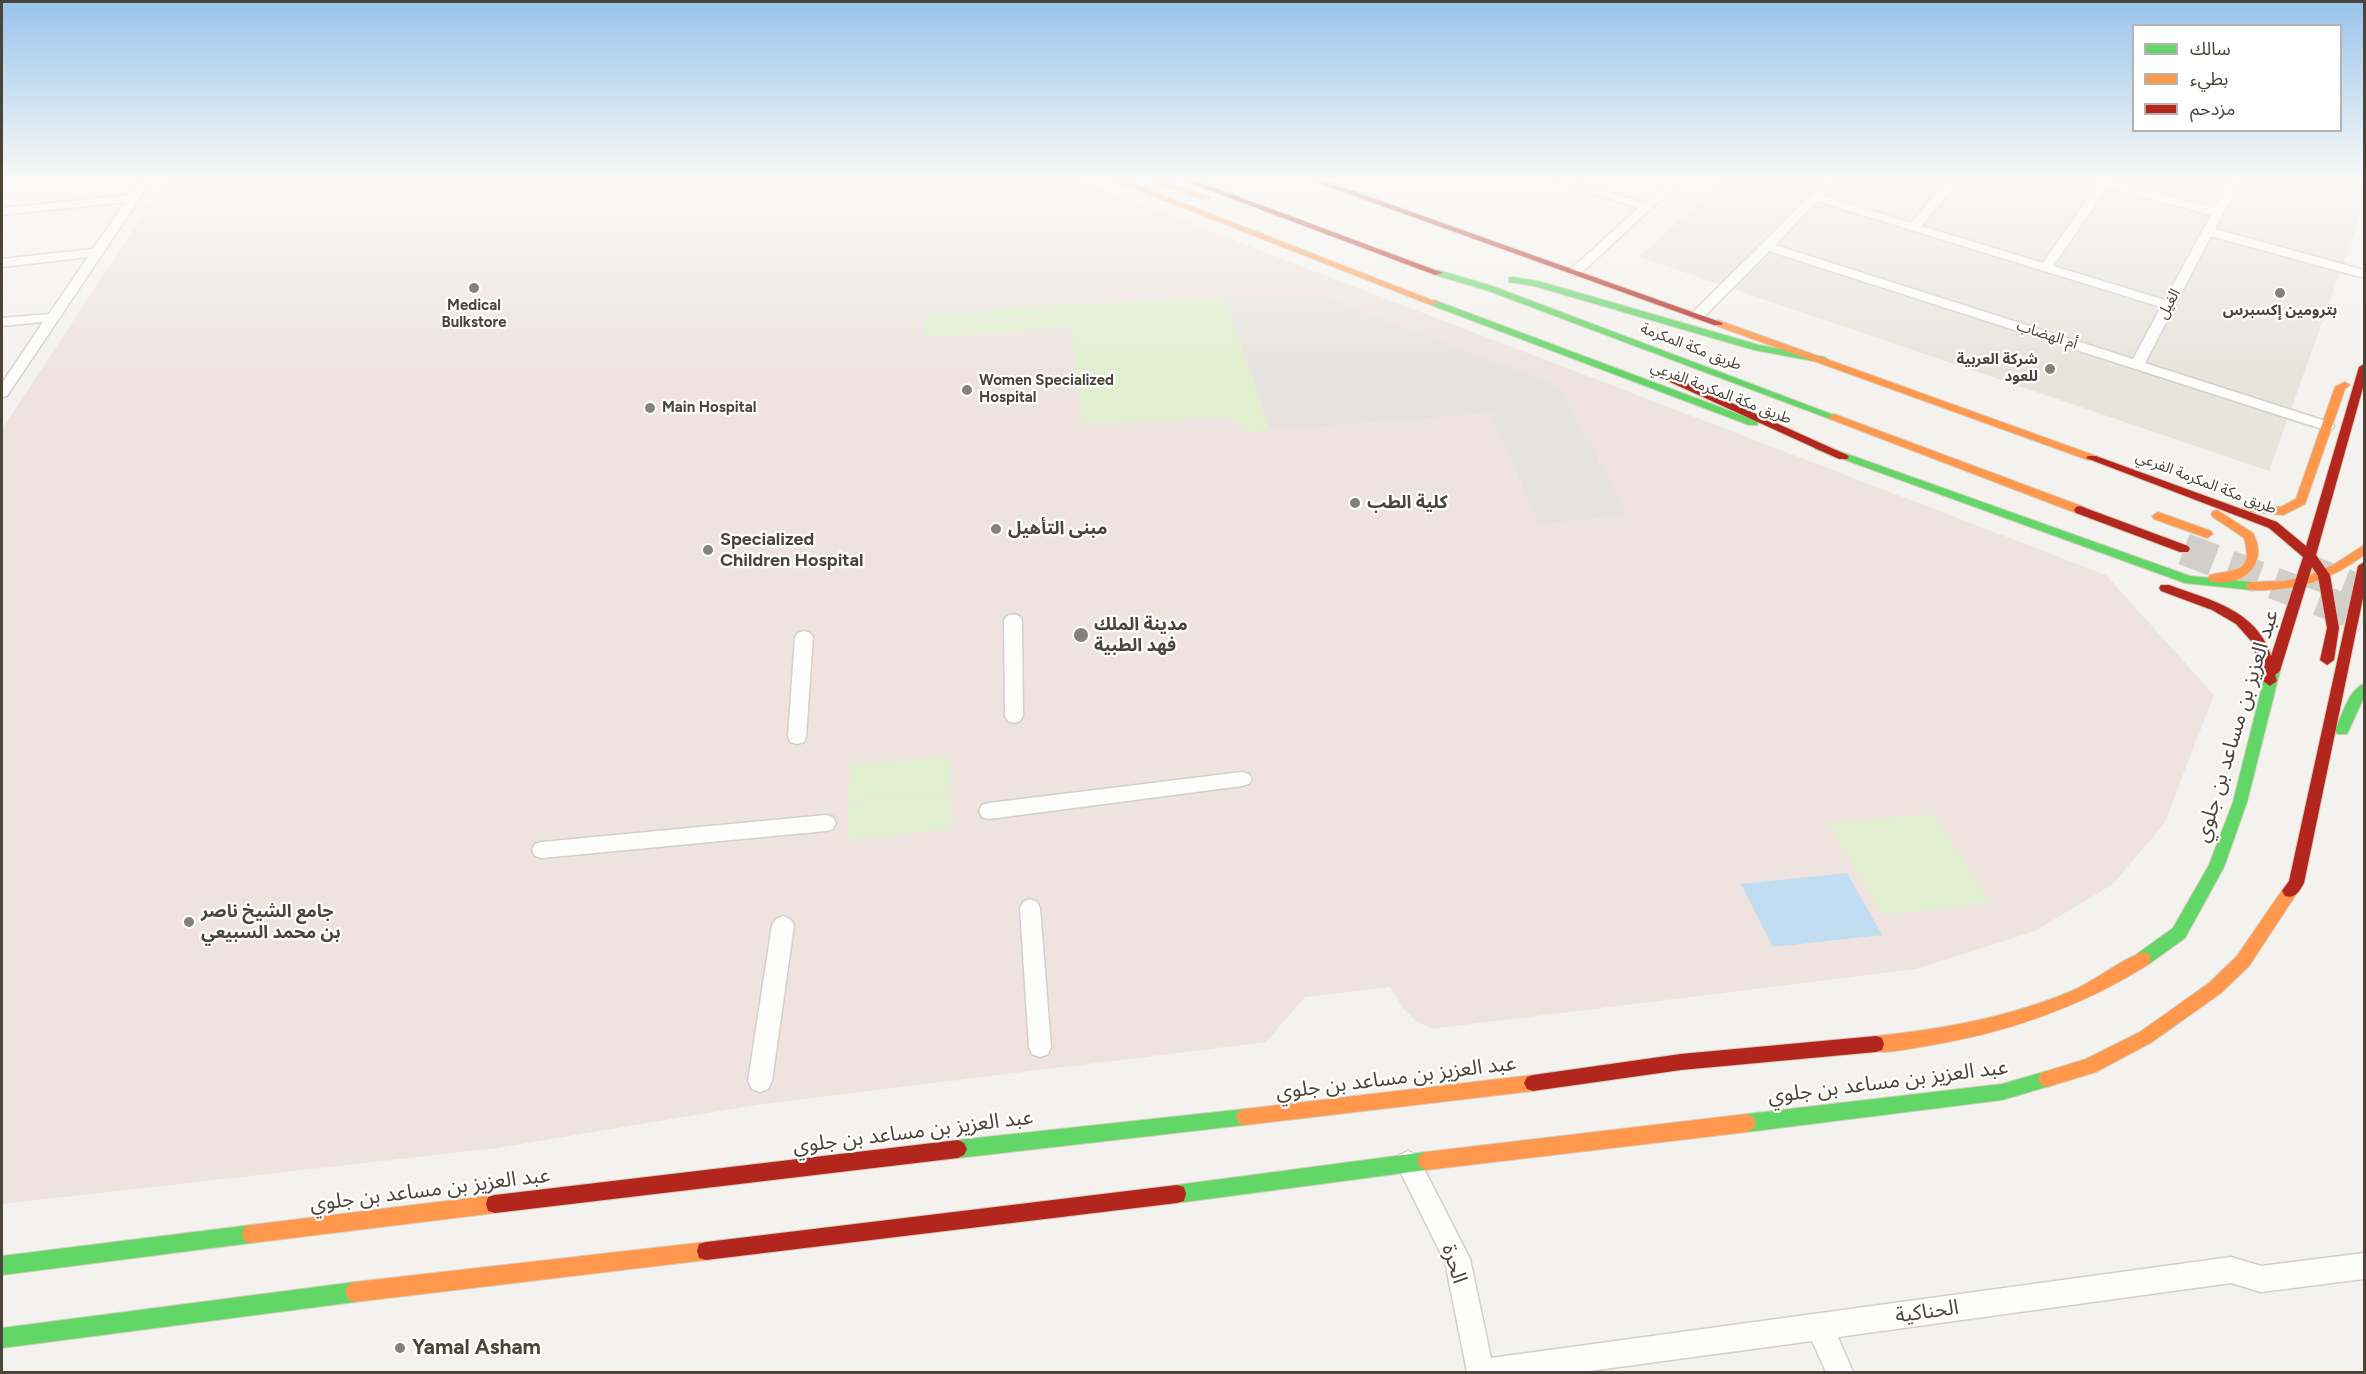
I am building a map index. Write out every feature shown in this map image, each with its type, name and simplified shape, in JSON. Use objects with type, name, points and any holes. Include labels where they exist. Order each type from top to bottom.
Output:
[{"type":"main road","name":"طريق مكة المكرمة الفرعي","points":[[1277,244],[1843,456],[2188,580],[2234,586],[2277,587],[2333,575],[2364,549]]},
{"type":"main road","name":"طريق مكة المكرمة","points":[[1357,244],[1428,270],[1489,288],[2184,549]]},
{"type":"main road","name":"طريق مكة المكرمة الفرعي","points":[[1496,244],[1824,360],[2251,516],[2273,525],[2333,575]]},
{"type":"main road","points":[[1428,270],[1550,326]]},
{"type":"main road","name":"طريق مكة المكرمة","points":[[1655,333],[1505,278],[1535,283],[1758,348],[1824,360]]},
{"type":"main road","points":[[1642,367],[1843,456]]},
{"type":"main road","points":[[2042,439],[2231,503],[2281,512],[2293,508],[2301,501],[2340,387],[2364,370]]},
{"type":"main road","name":"عبد العزيز بن مساعد بن جلوي","points":[[2,1266],[885,1156],[1473,1092],[1681,1062],[1881,1044],[1948,1034],[2028,1016],[2098,988],[2179,933],[2216,867],[2240,802],[2270,681],[2310,556],[2364,370]]},
{"type":"main road","points":[[1930,487],[1969,497],[2194,574],[2226,579],[2245,573],[2253,561],[2253,546],[2249,536],[2220,515],[2042,439]]},
{"type":"main road","points":[[1930,487],[2002,527],[2074,554]]},
{"type":"main road","name":"طريق مكة المكرمة الفرعي","points":[[2325,672],[2333,628],[2323,608],[2333,575],[2326,503]]},
{"type":"main road","points":[[2141,510],[2207,534]]},
{"type":"main road","points":[[2324,763],[2362,586],[2364,566]]},
{"type":"main road","points":[[2155,584],[2220,609],[2241,622],[2258,639],[2270,681]]},
{"type":"main road","points":[[2323,608],[2362,586]]},
{"type":"main road","points":[[2343,595],[2352,627],[2364,643]]},
{"type":"main road","points":[[2283,641],[2300,627]]},
{"type":"main road","points":[[2324,763],[2359,694],[2364,689]]},
{"type":"main road","points":[[2321,694],[2324,763]]},
{"type":"main road","name":"عبد العزيز بن مساعد بن جلوي","points":[[2,1338],[300,1299],[1078,1207],[1408,1163],[2002,1092],[2090,1066],[2146,1037],[2179,1016],[2215,988],[2243,961],[2296,883],[2324,763]]},
{"type":"street","points":[[4,387],[102,244]]},
{"type":"street","points":[[1575,272],[1605,244]]},
{"type":"street","points":[[1970,244],[2168,305]]},
{"type":"street","points":[[2046,267],[2060,244]]},
{"type":"street","name":"الغيل","points":[[2137,364],[2201,244]]},
{"type":"street","points":[[2256,244],[2364,274]]},
{"type":"street","points":[[1698,315],[1767,246]]},
{"type":"street","name":"أم الهضاب","points":[[1767,246],[2327,426]]},
{"type":"street","points":[[2,262],[97,252]]},
{"type":"street","points":[[2,322],[54,316]]},
{"type":"street","points":[[1013,620],[1014,716]]},
{"type":"street","points":[[797,737],[804,637]]},
{"type":"street","points":[[989,811],[1242,779]]},
{"type":"street","points":[[542,850],[826,823]]},
{"type":"street","points":[[1030,908],[1040,1047]]},
{"type":"street","points":[[760,1080],[783,925]]},
{"type":"street","name":"الحرة","points":[[1408,1163],[1457,1259],[1480,1372]]},
{"type":"street","name":"الحناكية","points":[[1489,1372],[2231,1270],[2261,1279],[2364,1266]]},
{"type":"street","points":[[1819,1327],[1840,1372]]},
{"type":"shaded area","name":"مدينة الملك فهد الطبية","points":[[124,244],[1244,244],[2106,575],[2214,695],[2164,824],[2113,884],[2035,931],[1916,969],[1431,1029],[1415,1020],[1403,1008],[1390,987],[1305,997],[1266,1042],[756,1105],[497,1148],[2,1204],[2,429]]},
{"type":"shaded area","points":[[1653,244],[2350,244],[2269,471],[1639,257]]},
{"type":"shaded area","points":[[1224,295],[1322,296],[1560,387],[1627,515],[1539,524],[1491,413],[1270,430]]},
{"type":"green space","points":[[1224,295],[1270,430],[1249,432],[1226,417],[1082,425],[1071,328],[926,337],[926,313]]},
{"type":"green space","points":[[950,756],[950,791],[848,801],[850,765]]},
{"type":"green space","points":[[951,792],[951,829],[847,840],[849,802]]},
{"type":"green space","points":[[1933,814],[1991,903],[1882,915],[1827,823]]},
{"type":"water","points":[[1847,873],[1882,935],[1773,947],[1741,884]]},
{"type":"tunnel","points":[[2184,549],[2364,617]]},
{"type":"tunnel","points":[[2299,567],[2364,592]]},
{"type":"traffic: fast","points":[[1438,273],[1489,288],[1834,417]]},
{"type":"traffic: fast","points":[[1512,280],[1535,283],[1758,348],[1824,360]]},
{"type":"traffic: fast","points":[[1434,303],[1753,423]]},
{"type":"traffic: fast","points":[[1819,447],[2189,580],[2251,586]]},
{"type":"traffic: fast","points":[[2143,959],[2179,933],[2216,867],[2240,802],[2273,671]]},
{"type":"traffic: fast","points":[[2342,730],[2359,694],[2364,689]]},
{"type":"traffic: fast","points":[[1747,1123],[2002,1092],[2047,1079]]},
{"type":"traffic: fast","points":[[958,1149],[1245,1117]]},
{"type":"traffic: fast","points":[[1177,1194],[1426,1161]]},
{"type":"traffic: fast","points":[[2,1266],[251,1234]]},
{"type":"traffic: fast","points":[[2,1338],[355,1292]]},
{"type":"traffic: slow","points":[[1282,244],[1434,303]]},
{"type":"traffic: slow","points":[[1718,323],[2092,458]]},
{"type":"traffic: slow","points":[[2249,508],[2283,511],[2301,501],[2340,387],[2345,385]]},
{"type":"traffic: slow","points":[[1834,417],[2080,510]]},
{"type":"traffic: slow","points":[[2214,578],[2241,573],[2247,569],[2253,556],[2249,536],[2217,514]]},
{"type":"traffic: slow","points":[[2158,516],[2207,534]]},
{"type":"traffic: slow","points":[[2251,586],[2284,585],[2312,579],[2337,568],[2364,549]]},
{"type":"traffic: slow","points":[[2047,1079],[2090,1066],[2146,1037],[2215,988],[2243,961],[2290,891]]},
{"type":"traffic: slow","points":[[1876,1044],[1946,1035],[2016,1019],[2082,994],[2143,959]]},
{"type":"traffic: slow","points":[[1245,1117],[1533,1083]]},
{"type":"traffic: slow","points":[[1426,1161],[1747,1123]]},
{"type":"traffic: slow","points":[[251,1234],[495,1204]]},
{"type":"traffic: slow","points":[[355,1292],[706,1251]]},
{"type":"traffic: jam","points":[[1360,244],[1438,273]]},
{"type":"traffic: jam","points":[[1495,244],[1718,323]]},
{"type":"traffic: jam","points":[[2273,671],[2326,503],[2364,367]]},
{"type":"traffic: jam","points":[[1663,375],[1843,457]]},
{"type":"traffic: jam","points":[[2092,458],[2273,525],[2310,556],[2324,575],[2333,628],[2327,660]]},
{"type":"traffic: jam","points":[[2080,510],[2184,549]]},
{"type":"traffic: jam","points":[[2290,891],[2296,883],[2364,566]]},
{"type":"traffic: jam","points":[[2165,588],[2217,607],[2241,620],[2258,640],[2266,660],[2270,681]]},
{"type":"traffic: jam","points":[[1533,1083],[1681,1062],[1876,1044]]},
{"type":"traffic: jam","points":[[495,1204],[958,1149]]},
{"type":"traffic: jam","points":[[706,1251],[1177,1194]]},
{"type":"place","name":"Medical Bulkstore","points":[[474,288]]},
{"type":"place","name":"بترومين إكسبرس","points":[[2280,293]]},
{"type":"place","name":"شركة العربية للعود","points":[[2050,369]]},
{"type":"place","name":"Women Specialized Hospital","points":[[967,390]]},
{"type":"place","name":"Main Hospital","points":[[650,408]]},
{"type":"place","name":"كلية الطب","points":[[1355,503]]},
{"type":"place","name":"مبنى التأهيل","points":[[996,529]]},
{"type":"place","name":"Specialized Children Hospital","points":[[708,550]]},
{"type":"place","name":"مدينة الملك فهد الطبية","points":[[1081,635]]},
{"type":"place","name":"جامع الشيخ ناصر بن محمد السبيعي","points":[[189,922]]},
{"type":"place","name":"Yamal Asham","points":[[400,1348]]}]
